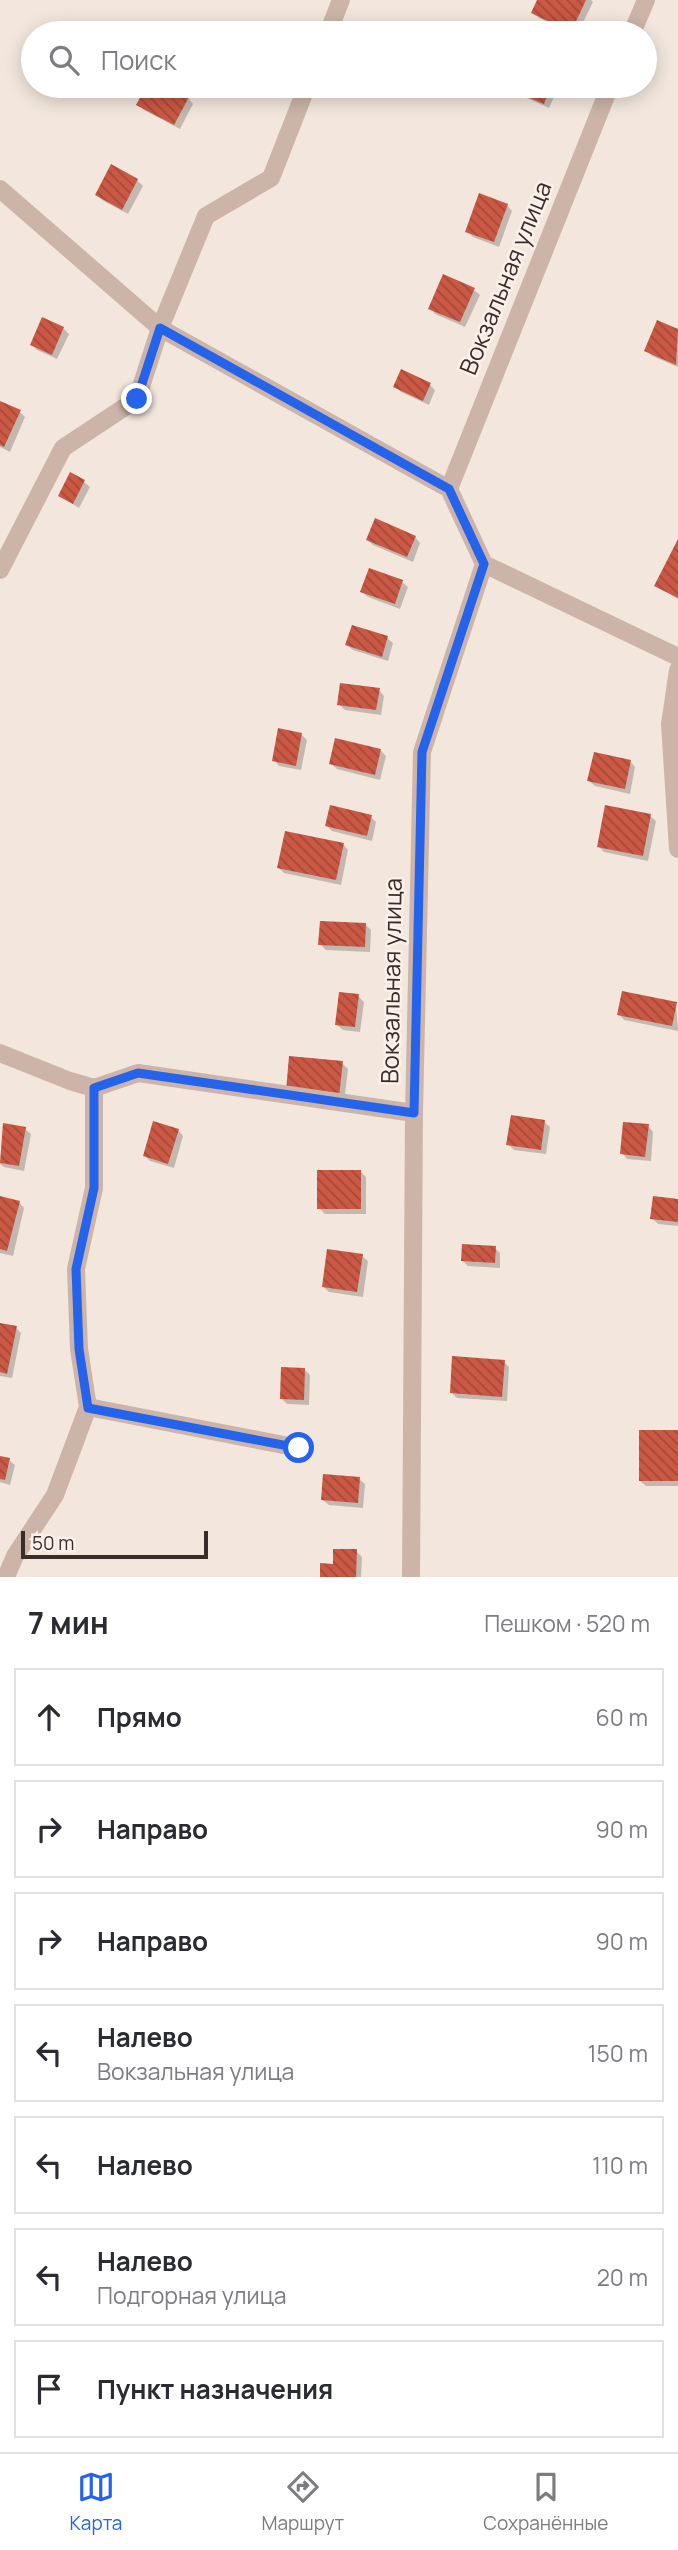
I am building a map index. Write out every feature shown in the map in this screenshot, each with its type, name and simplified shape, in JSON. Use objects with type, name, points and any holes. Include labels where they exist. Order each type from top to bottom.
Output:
[{"type":"street","points":[[333,21],[341,0]]},
{"type":"street","points":[[637,21],[646,0]]},
{"type":"street","points":[[0,570],[62,448],[137,399],[160,328],[206,215],[271,178],[302,98]]},
{"type":"street","name":"Вокзальная улица","points":[[449,489],[605,98]]},
{"type":"street","points":[[0,189],[160,328],[449,489],[484,564],[678,657]]},
{"type":"street","name":"Вокзальная улица","points":[[411,1577],[414,1113],[422,752],[484,564]]},
{"type":"street","points":[[678,670],[670,724],[678,849]]},
{"type":"street","points":[[0,1053],[94,1088],[138,1073],[414,1113]]},
{"type":"street","points":[[6,1577],[15,1556],[55,1494],[88,1408],[79,1349],[76,1269],[94,1188],[94,1088]]},
{"type":"street","points":[[88,1408],[299,1448]]},
{"type":"building","points":[[537,0],[586,0],[576,21],[548,21],[531,13]]},
{"type":"building","points":[[140,98],[188,98],[174,125],[136,105]]},
{"type":"building","points":[[530,98],[546,98],[544,104]]},
{"type":"building","points":[[111,164],[138,179],[122,210],[95,195]]},
{"type":"building","points":[[479,193],[508,204],[494,242],[465,232]]},
{"type":"building","points":[[443,274],[475,288],[460,322],[428,309]]},
{"type":"building","points":[[42,317],[64,327],[52,355],[30,345]]},
{"type":"building","points":[[657,320],[678,329],[676,365],[644,351]]},
{"type":"building","points":[[401,369],[431,383],[423,401],[393,387]]},
{"type":"building","points":[[0,401],[21,410],[4,447],[0,445]]},
{"type":"building","points":[[70,472],[85,480],[73,504],[58,496]]},
{"type":"building","points":[[375,518],[416,536],[407,557],[366,540]]},
{"type":"building","points":[[678,539],[678,598],[654,586]]},
{"type":"building","points":[[369,568],[403,580],[395,604],[360,592]]},
{"type":"building","points":[[352,625],[388,636],[382,657],[345,645]]},
{"type":"building","points":[[340,683],[380,688],[376,710],[337,705]]},
{"type":"building","points":[[278,728],[302,733],[296,766],[272,761]]},
{"type":"building","points":[[335,738],[381,749],[375,775],[329,764]]},
{"type":"building","points":[[594,752],[631,760],[625,789],[587,781]]},
{"type":"building","points":[[330,805],[372,815],[367,836],[325,826]]},
{"type":"building","points":[[605,805],[651,814],[643,856],[597,847]]},
{"type":"building","points":[[285,831],[344,843],[336,880],[277,868]]},
{"type":"building","points":[[320,921],[366,923],[365,947],[318,945]]},
{"type":"building","points":[[622,991],[677,1002],[672,1026],[617,1015]]},
{"type":"building","points":[[339,992],[359,994],[355,1027],[335,1025]]},
{"type":"building","points":[[289,1056],[343,1061],[339,1097],[286,1091]]},
{"type":"building","points":[[511,1115],[545,1120],[541,1150],[506,1145]]},
{"type":"building","points":[[153,1121],[179,1129],[168,1164],[143,1156]]},
{"type":"building","points":[[623,1122],[649,1124],[645,1157],[620,1154]]},
{"type":"building","points":[[3,1123],[26,1127],[19,1166],[0,1163]]},
{"type":"building","points":[[317,1170],[361,1170],[361,1209],[317,1209]]},
{"type":"building","points":[[0,1196],[20,1201],[7,1251],[0,1249]]},
{"type":"building","points":[[653,1196],[678,1199],[678,1222],[650,1219]]},
{"type":"building","points":[[462,1244],[496,1246],[495,1263],[461,1261]]},
{"type":"building","points":[[327,1249],[363,1254],[357,1292],[322,1287]]},
{"type":"building","points":[[0,1323],[17,1326],[7,1374],[0,1372]]},
{"type":"building","points":[[452,1356],[505,1360],[502,1397],[450,1393]]},
{"type":"building","points":[[281,1367],[305,1368],[304,1400],[280,1399]]},
{"type":"building","points":[[639,1430],[678,1430],[678,1481],[639,1481]]},
{"type":"building","points":[[0,1456],[10,1458],[5,1480],[0,1479]]},
{"type":"building","points":[[323,1474],[360,1477],[358,1503],[321,1500]]},
{"type":"building","points":[[333,1549],[357,1549],[356,1577],[320,1577],[320,1563],[333,1564]]},
{"type":"route","points":[[137,399],[160,328],[449,489],[484,564],[422,752],[414,1113],[138,1073],[94,1088],[94,1188],[76,1269],[79,1349],[88,1408],[299,1448]]}]
